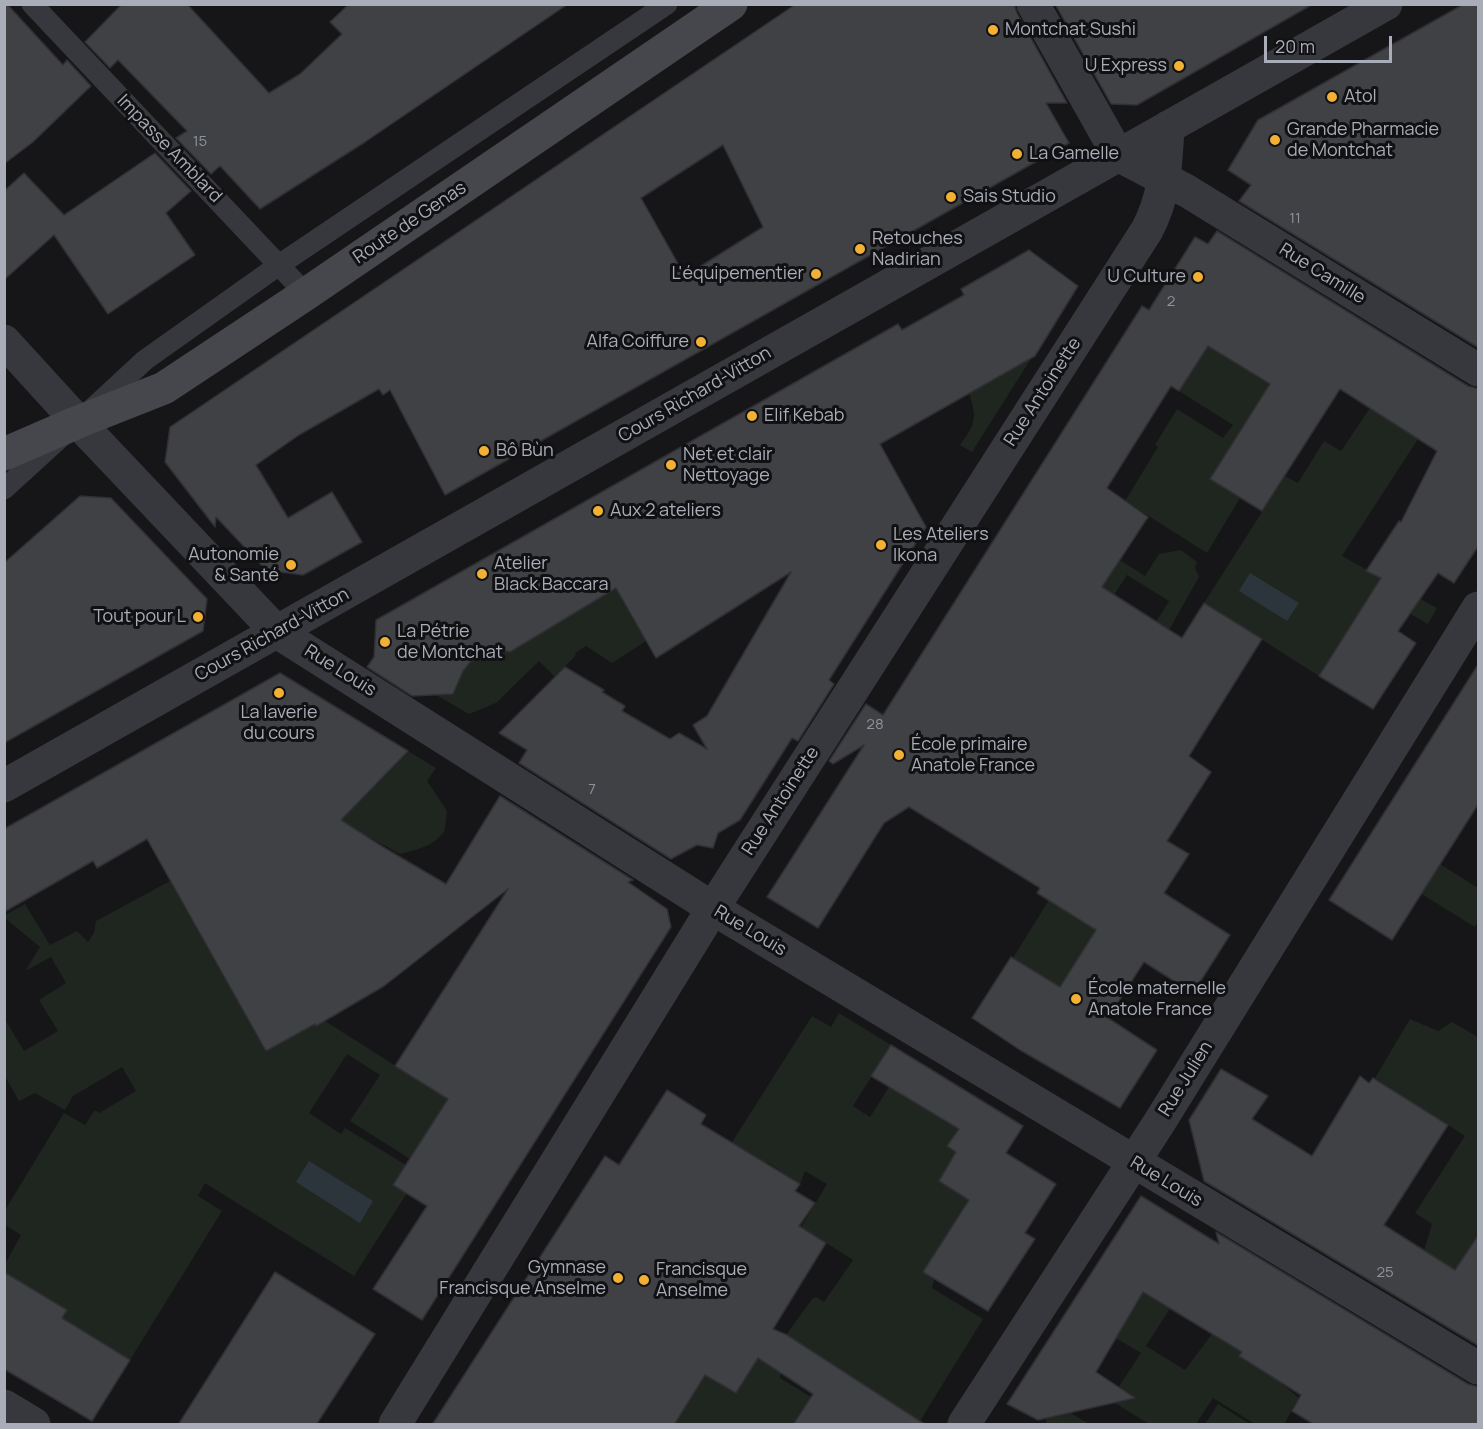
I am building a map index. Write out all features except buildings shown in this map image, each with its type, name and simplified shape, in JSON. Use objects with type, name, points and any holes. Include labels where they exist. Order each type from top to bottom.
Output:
[{"type":"main road","name":"Route de Genas","points":[[4,454],[164,388],[731,4]]},
{"type":"street","points":[[1033,4],[1118,155],[1165,179]]},
{"type":"street","name":"Cours Richard-Vitton","points":[[4,786],[1386,4]]},
{"type":"street","name":"Rue Antoinette","points":[[395,1425],[712,909],[1147,230],[1155,214],[1165,179],[1168,127]]},
{"type":"street","name":"Rue Camille","points":[[1165,179],[1479,370]]},
{"type":"street","name":"Rue Louis","points":[[4,341],[277,632],[712,909],[1479,1368]]},
{"type":"street","name":"Rue Julien","points":[[964,1425],[1134,1163],[1479,608]]},
{"type":"street","points":[[4,1407],[34,1425]]},
{"type":"lane","name":"Impasse Amblard","points":[[32,4],[306,294]]},
{"type":"lane","name":"Route de Genas","points":[[4,489],[145,360],[279,265],[667,4]]},
{"type":"shaded area","points":[[1207,346],[1270,385],[1211,479],[1240,498],[1207,553],[1125,501],[1158,447],[1155,445],[1177,409],[1223,438],[1233,425],[1179,391]]},
{"type":"shaded area","points":[[1032,357],[972,452],[960,445],[974,421],[969,393]]},
{"type":"shaded area","points":[[1370,408],[1418,439],[1342,556],[1437,608],[1428,624],[1393,604],[1319,676],[1204,603],[1285,476],[1298,483],[1324,441],[1341,451]]},
{"type":"shaded area","points":[[1181,550],[1197,562],[1195,568],[1199,577],[1169,630],[1156,622],[1169,601],[1127,575],[1114,595],[1099,585],[1118,559],[1145,576],[1159,554]]},
{"type":"shaded area","points":[[1250,573],[1299,603],[1287,621],[1239,591]]},
{"type":"shaded area","points":[[616,588],[646,641],[612,663],[586,646],[575,653],[576,655],[555,677],[539,661],[496,703],[469,714],[436,695],[453,694],[463,671],[471,661]]},
{"type":"shaded area","points":[[408,751],[436,768],[427,781],[447,811],[444,831],[431,844],[400,854],[367,836],[329,893],[306,778],[359,801]]},
{"type":"shaded area","points":[[1413,847],[1478,888],[1478,921],[1475,927],[1394,877]]},
{"type":"shaded area","points":[[170,881],[266,1051],[315,1024],[316,1026],[325,1021],[448,1099],[410,1159],[350,1121],[380,1075],[347,1054],[309,1113],[341,1134],[345,1128],[406,1165],[393,1185],[407,1193],[354,1276],[205,1183],[198,1196],[222,1211],[130,1360],[61,1321],[67,1310],[30,1287],[5,1275],[5,1264],[21,1235],[5,1225],[4,1212],[64,1113],[85,1125],[95,1110],[99,1113],[136,1091],[122,1067],[73,1096],[65,1110],[35,1093],[19,1101],[5,1076],[4,1018],[24,1051],[58,1031],[39,1000],[66,983],[51,957],[25,971],[40,947],[5,918],[5,915],[25,904],[50,945],[77,931],[88,942],[94,933],[96,921]]},
{"type":"shaded area","points":[[1049,900],[1096,930],[1060,987],[1013,958]]},
{"type":"shaded area","points":[[839,1013],[891,1045],[853,1106],[870,1117],[909,1056],[931,1069],[912,1100],[963,1123],[948,1146],[956,1152],[939,1181],[969,1199],[923,1272],[934,1279],[932,1288],[983,1319],[920,1421],[800,1344],[780,1378],[811,1397],[793,1424],[674,1424],[705,1375],[736,1393],[776,1330],[786,1335],[812,1299],[816,1297],[824,1302],[853,1260],[801,1227],[827,1184],[805,1171],[800,1184],[767,1162],[762,1170],[729,1147],[812,1016],[831,1027]]},
{"type":"shaded area","points":[[1410,1019],[1438,1031],[1452,1022],[1478,1037],[1478,1234],[1455,1270],[1424,1251],[1432,1224],[1415,1213],[1465,1136],[1375,1078]]},
{"type":"shaded area","points":[[309,1161],[373,1201],[360,1223],[296,1182]]},
{"type":"shaded area","points":[[1141,1278],[1176,1299],[1146,1346],[1185,1370],[1212,1334],[1242,1352],[1239,1357],[1281,1383],[1299,1398],[1284,1424],[1255,1424],[1213,1398],[1196,1424],[1149,1424],[1110,1400],[1141,1353],[1107,1333]]},
{"type":"shaded area","points":[[1056,1404],[1089,1424],[1046,1424],[1046,1418]]},
{"type":"shaded area","points":[[1218,1404],[1250,1424],[1205,1424]]},
{"type":"place","name":"Montchat Sushi","points":[[993,30]]},
{"type":"place","name":"U Express","points":[[1179,66]]},
{"type":"place","name":"Atol","points":[[1332,97]]},
{"type":"place","name":"Grande Pharmacie de Montchat","points":[[1275,140]]},
{"type":"place","name":"La Gamelle","points":[[1017,154]]},
{"type":"place","name":"Sais Studio","points":[[951,197]]},
{"type":"place","name":"Retouches Nadirian","points":[[860,249]]},
{"type":"place","name":"L'équipementier","points":[[816,274]]},
{"type":"place","name":"U Culture","points":[[1198,277]]},
{"type":"place","name":"Alfa Coiffure","points":[[701,342]]},
{"type":"place","name":"Elif Kebab","points":[[752,416]]},
{"type":"place","name":"Bô Bùn","points":[[484,451]]},
{"type":"place","name":"Net et clair Nettoyage","points":[[671,465]]},
{"type":"place","name":"Aux 2 ateliers","points":[[598,511]]},
{"type":"place","name":"Les Ateliers Ikona","points":[[881,545]]},
{"type":"place","name":"Autonomie & Santé","points":[[291,565]]},
{"type":"place","name":"Atelier Black Baccara","points":[[482,574]]},
{"type":"place","name":"Tout pour L","points":[[198,617]]},
{"type":"place","name":"La Pétrie de Montchat","points":[[385,642]]},
{"type":"place","name":"La laverie du cours","points":[[279,693]]},
{"type":"place","name":"École primaire Anatole France","points":[[899,755]]},
{"type":"place","name":"École maternelle Anatole France","points":[[1076,999]]},
{"type":"place","name":"Gymnase Francisque Anselme","points":[[618,1278]]},
{"type":"place","name":"Francisque Anselme","points":[[644,1280]]}]
